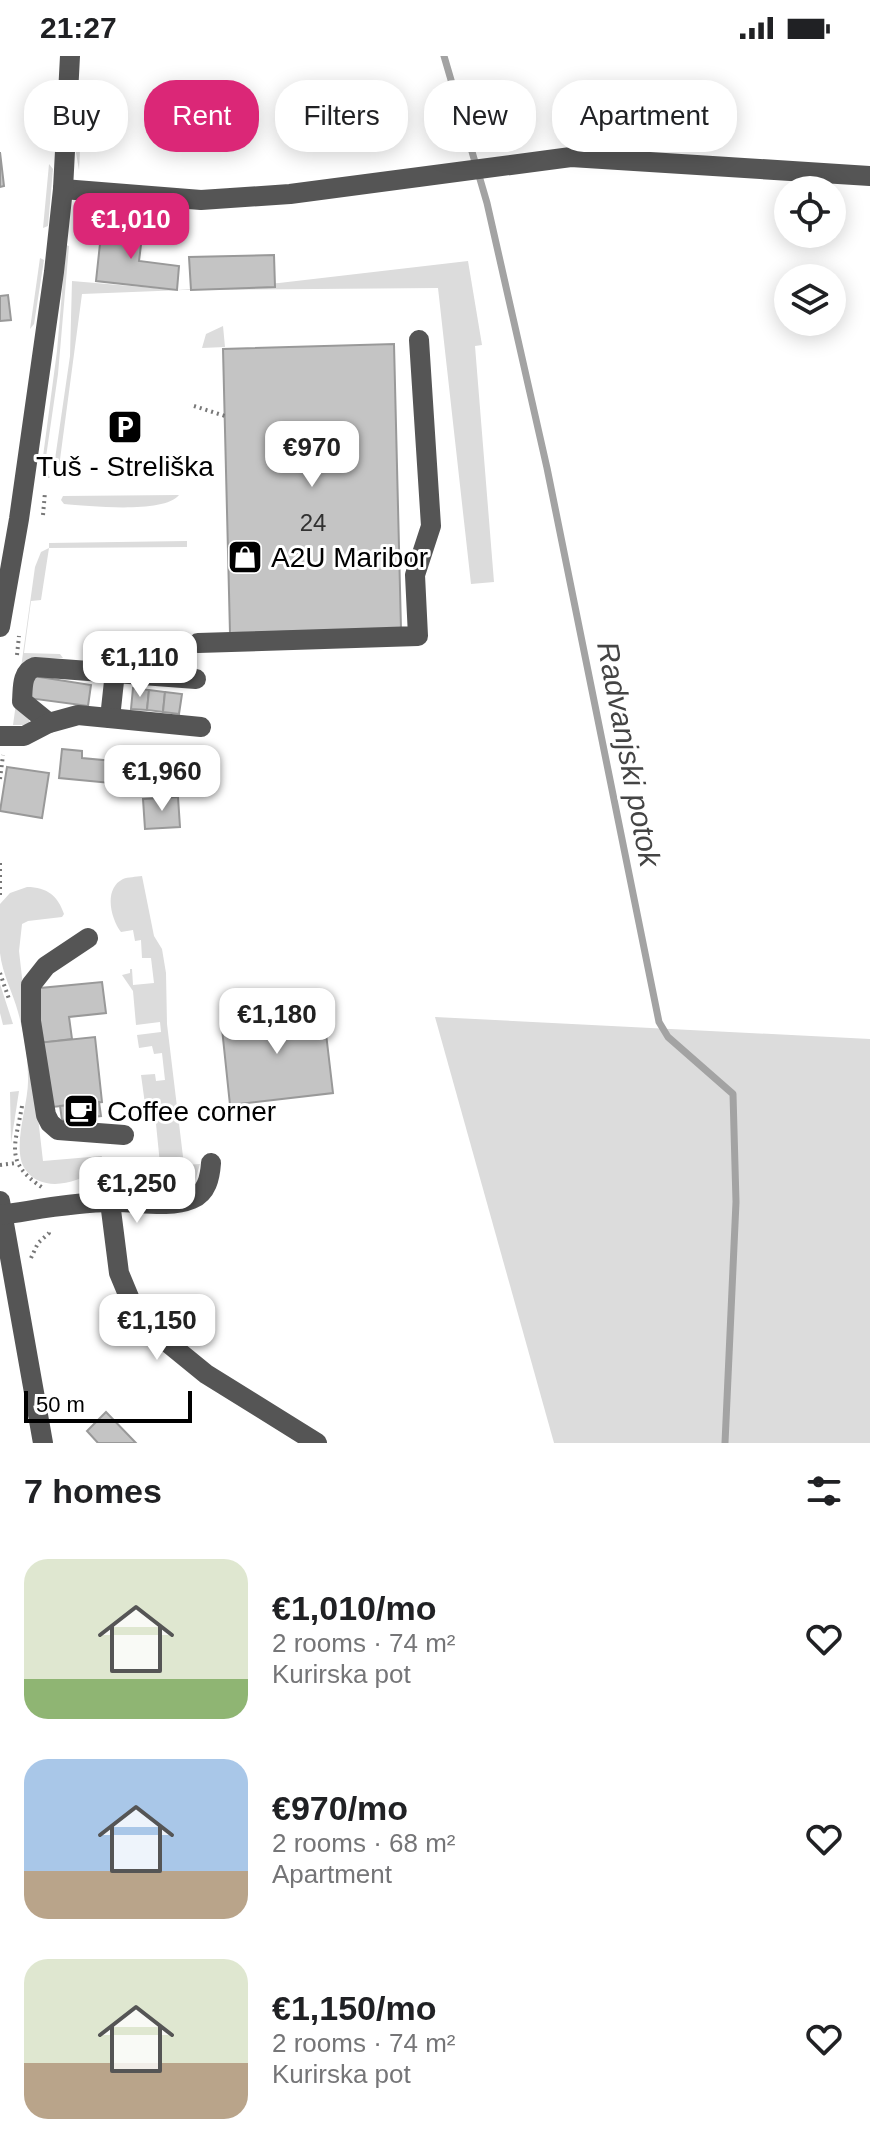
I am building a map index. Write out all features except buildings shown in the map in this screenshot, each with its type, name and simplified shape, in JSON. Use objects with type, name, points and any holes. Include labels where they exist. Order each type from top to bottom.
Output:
[{"type":"street","points":[[0,627],[19,519],[63,189],[68,58]]},
{"type":"street","points":[[63,189],[201,200],[290,194],[571,157],[870,176]]},
{"type":"street","points":[[198,643],[418,636],[415,575],[431,526],[419,340]]},
{"type":"street","points":[[49,723],[22,701],[25,675],[35,667],[196,679]]},
{"type":"street","points":[[110,718],[115,672]]},
{"type":"street","points":[[0,736],[24,736],[49,723],[78,715],[201,727]]},
{"type":"street","points":[[88,938],[46,966],[31,985],[31,1021],[46,1115],[58,1130],[124,1135]]},
{"type":"street","points":[[43,1443],[1,1210],[192,1200],[203,1192],[210,1178],[211,1163]]},
{"type":"street","points":[[110,1202],[119,1273],[134,1309],[168,1343],[206,1374],[317,1443]]},
{"type":"path","points":[[194,406],[225,416]]},
{"type":"path","points":[[47,476],[64,473]]},
{"type":"path","points":[[0,779],[3,757]]},
{"type":"path","points":[[0,863],[0,895]]},
{"type":"path","points":[[0,1165],[17,1163]]},
{"type":"path","points":[[30,1260],[38,1243],[49,1233]]},
{"type":"shaded area","points":[[49,164],[53,169],[48,226],[43,228]]},
{"type":"shaded area","points":[[66,245],[69,246],[58,374],[45,464],[42,464],[57,351]]},
{"type":"shaded area","points":[[40,258],[44,260],[34,324],[30,329]]},
{"type":"shaded area","points":[[468,261],[482,345],[475,346],[494,582],[471,584],[438,288],[82,294],[59,467],[54,466],[70,356],[72,281],[177,290],[279,283]]},
{"type":"shaded area","points":[[223,326],[225,347],[202,348],[206,334]]},
{"type":"shaded area","points":[[179,495],[171,501],[143,507],[64,504],[61,500],[63,496]]},
{"type":"shaded area","points":[[187,541],[187,547],[49,548],[49,543]]},
{"type":"shaded area","points":[[49,548],[41,600],[31,601],[24,653],[60,654],[63,658],[35,658],[29,725],[13,725],[35,567],[41,552]]},
{"type":"shaded area","points":[[142,876],[154,936],[162,949],[166,973],[167,1024],[184,1165],[200,1164],[194,1184],[181,1191],[155,1185],[146,1176],[161,1174],[154,1104],[145,1104],[141,1075],[155,1074],[156,1081],[165,1080],[162,1053],[154,1054],[152,1046],[139,1048],[137,1035],[161,1032],[160,1022],[136,1025],[133,991],[122,975],[130,973],[132,969],[133,985],[154,983],[151,958],[142,958],[141,940],[135,941],[133,930],[121,932],[114,920],[111,904],[117,884],[125,878]]},
{"type":"shaded area","points":[[27,887],[51,894],[64,914],[62,917],[22,924],[19,951],[43,1161],[102,1156],[96,1170],[79,1179],[59,1184],[49,1184],[32,1177],[21,1160],[28,1089],[27,1062],[20,1020],[1,960],[0,904],[10,893]]},
{"type":"shaded area","points":[[0,984],[13,1024],[3,1025]]},
{"type":"shaded area","points":[[435,1017],[870,1039],[870,1443],[554,1443]]},
{"type":"shaded area","points":[[19,1091],[11,1143],[10,1092]]},
{"type":"waterway","name":"Radvanjski potok","points":[[444,56],[487,203],[547,468],[659,1022],[668,1037],[733,1094],[736,1202],[725,1443]]},
{"type":"place","name":"Tuš - Streliška","points":[[125,427]]},
{"type":"place","name":"A2U Maribor","points":[[245,557]]},
{"type":"place","name":"Coffee corner","points":[[81,1111]]}]
